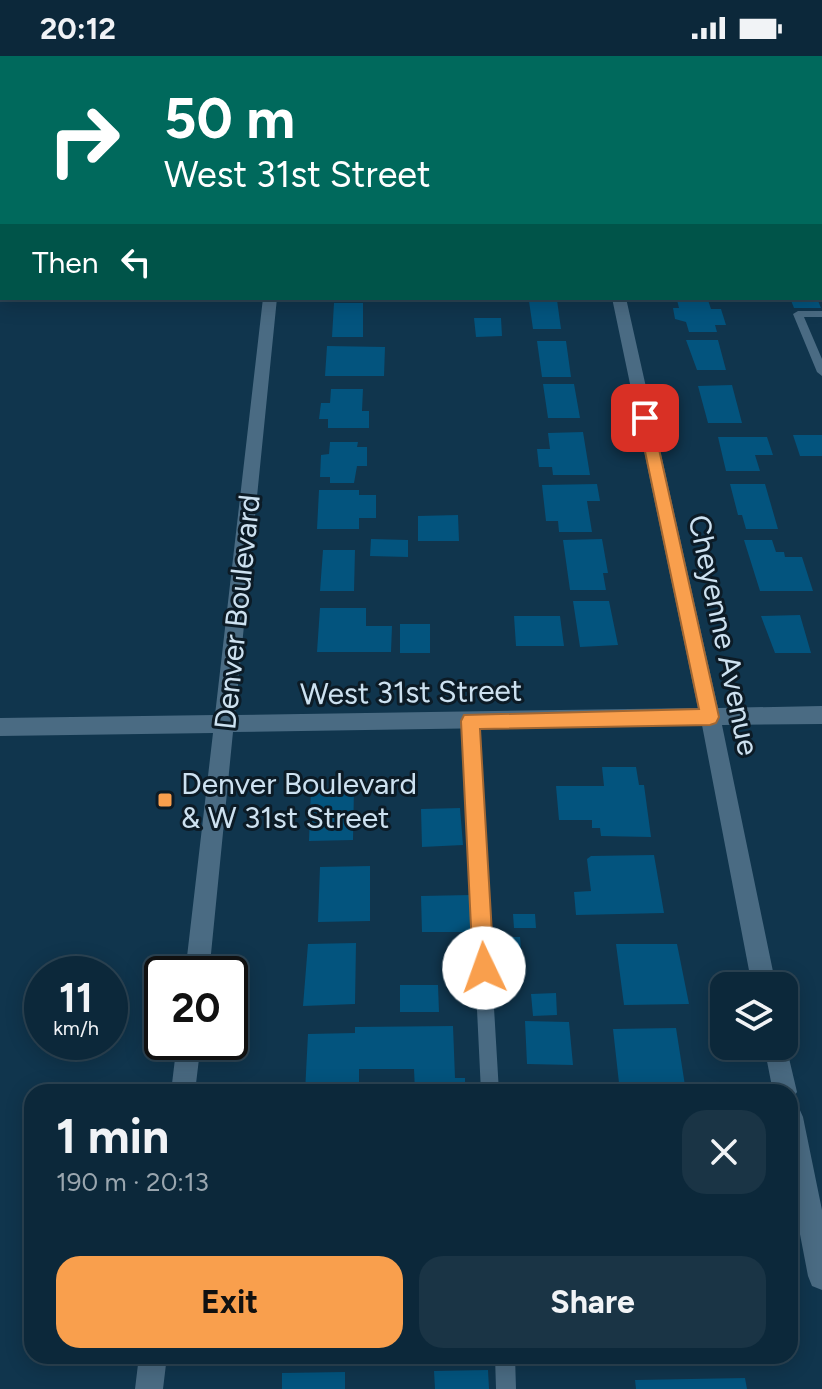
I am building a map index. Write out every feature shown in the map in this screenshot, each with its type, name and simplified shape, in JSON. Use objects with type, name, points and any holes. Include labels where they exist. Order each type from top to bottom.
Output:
[{"type":"street","name":"Denver Boulevard","points":[[199,956],[270,300]]},
{"type":"street","name":"Cheyenne Avenue","points":[[619,300],[710,717],[761,972]]},
{"type":"street","name":"West 31st Street","points":[[0,727],[822,715]]},
{"type":"street","points":[[184,1084],[187,1060]]},
{"type":"street","points":[[779,1060],[783,1084]]},
{"type":"street","points":[[798,1157],[822,1276]]},
{"type":"street","points":[[149,1389],[152,1364]]},
{"type":"lane","points":[[822,314],[798,314],[822,372]]},
{"type":"lane","points":[[470,721],[490,1084]]},
{"type":"lane","points":[[505,1364],[506,1389]]},
{"type":"building","points":[[557,300],[561,329],[533,329],[529,301]]},
{"type":"building","points":[[677,300],[708,300],[711,309],[721,309],[726,325],[715,325],[717,332],[689,332],[686,322],[675,319],[673,308],[679,308]]},
{"type":"building","points":[[791,300],[818,300],[821,308],[794,308]]},
{"type":"building","points":[[334,303],[363,303],[363,337],[332,337]]},
{"type":"building","points":[[474,318],[501,318],[502,336],[476,337]]},
{"type":"building","points":[[686,340],[718,340],[726,370],[697,370]]},
{"type":"building","points":[[537,341],[566,341],[571,377],[542,377]]},
{"type":"building","points":[[327,346],[385,347],[384,376],[325,376]]},
{"type":"building","points":[[543,384],[574,384],[580,418],[548,418]]},
{"type":"building","points":[[732,385],[742,423],[708,423],[698,386]]},
{"type":"building","points":[[331,389],[363,389],[362,411],[369,411],[369,428],[328,428],[328,419],[319,419],[321,403],[330,403]]},
{"type":"building","points":[[583,432],[590,475],[553,475],[552,467],[539,467],[537,449],[550,449],[548,433]]},
{"type":"building","points":[[793,435],[822,435],[822,456],[800,456]]},
{"type":"building","points":[[718,437],[767,437],[773,455],[755,455],[760,471],[726,471]]},
{"type":"building","points":[[330,442],[358,442],[357,447],[367,447],[367,466],[357,466],[354,483],[330,483],[330,477],[320,477],[321,455],[329,454]]},
{"type":"building","points":[[597,484],[600,501],[587,501],[592,532],[559,532],[558,521],[546,521],[542,485]]},
{"type":"building","points":[[730,484],[765,484],[778,529],[746,529],[742,515],[738,515]]},
{"type":"building","points":[[319,490],[359,490],[359,495],[376,495],[376,518],[359,518],[359,529],[317,529]]},
{"type":"building","points":[[458,515],[459,541],[418,541],[418,516]]},
{"type":"building","points":[[371,539],[408,540],[408,557],[370,556]]},
{"type":"building","points":[[602,539],[608,573],[603,573],[606,590],[570,590],[563,540]]},
{"type":"building","points":[[744,540],[772,540],[776,552],[784,552],[785,557],[802,557],[813,591],[760,591]]},
{"type":"building","points":[[323,550],[355,550],[354,591],[320,591]]},
{"type":"building","points":[[573,601],[609,601],[618,645],[580,647]]},
{"type":"building","points":[[320,608],[366,608],[366,626],[392,626],[391,652],[317,652]]},
{"type":"building","points":[[800,615],[811,653],[775,653],[761,616]]},
{"type":"building","points":[[514,616],[560,616],[564,646],[516,646]]},
{"type":"building","points":[[400,624],[430,624],[430,653],[400,653]]},
{"type":"building","points":[[602,767],[636,767],[639,785],[644,785],[651,837],[601,836],[600,828],[592,828],[592,820],[559,820],[556,786],[604,786]]},
{"type":"building","points":[[354,788],[353,840],[309,841],[311,789]]},
{"type":"building","points":[[460,808],[463,845],[422,847],[421,809]]},
{"type":"building","points":[[654,855],[664,913],[576,915],[574,892],[591,891],[587,859],[591,856]]},
{"type":"building","points":[[370,866],[370,921],[318,922],[320,867]]},
{"type":"building","points":[[471,895],[473,932],[422,932],[421,896]]},
{"type":"building","points":[[513,914],[535,914],[536,928],[514,928]]},
{"type":"building","points":[[505,937],[520,937],[522,957],[506,957]]},
{"type":"building","points":[[356,943],[355,1004],[303,1006],[308,944]]},
{"type":"building","points":[[616,944],[677,944],[689,1004],[624,1005]]},
{"type":"building","points":[[400,985],[438,985],[439,1012],[400,1012]]},
{"type":"building","points":[[556,993],[557,1015],[533,1016],[531,994]]},
{"type":"building","points":[[525,1021],[569,1022],[573,1065],[527,1064]]},
{"type":"building","points":[[453,1026],[455,1078],[465,1078],[465,1084],[415,1084],[414,1069],[359,1069],[359,1084],[305,1084],[308,1034],[355,1033],[355,1027]]},
{"type":"building","points":[[676,1028],[685,1084],[619,1083],[613,1029]]},
{"type":"building","points":[[488,1370],[489,1389],[435,1389],[434,1371]]},
{"type":"building","points":[[345,1372],[345,1389],[282,1389],[282,1373]]},
{"type":"building","points":[[745,1378],[747,1389],[636,1389],[635,1380]]},
{"type":"place","name":"Denver Boulevard & W 31st Street","points":[[165,800]]},
{"type":"route","points":[[484,968],[470,721],[710,717],[645,418]]}]
